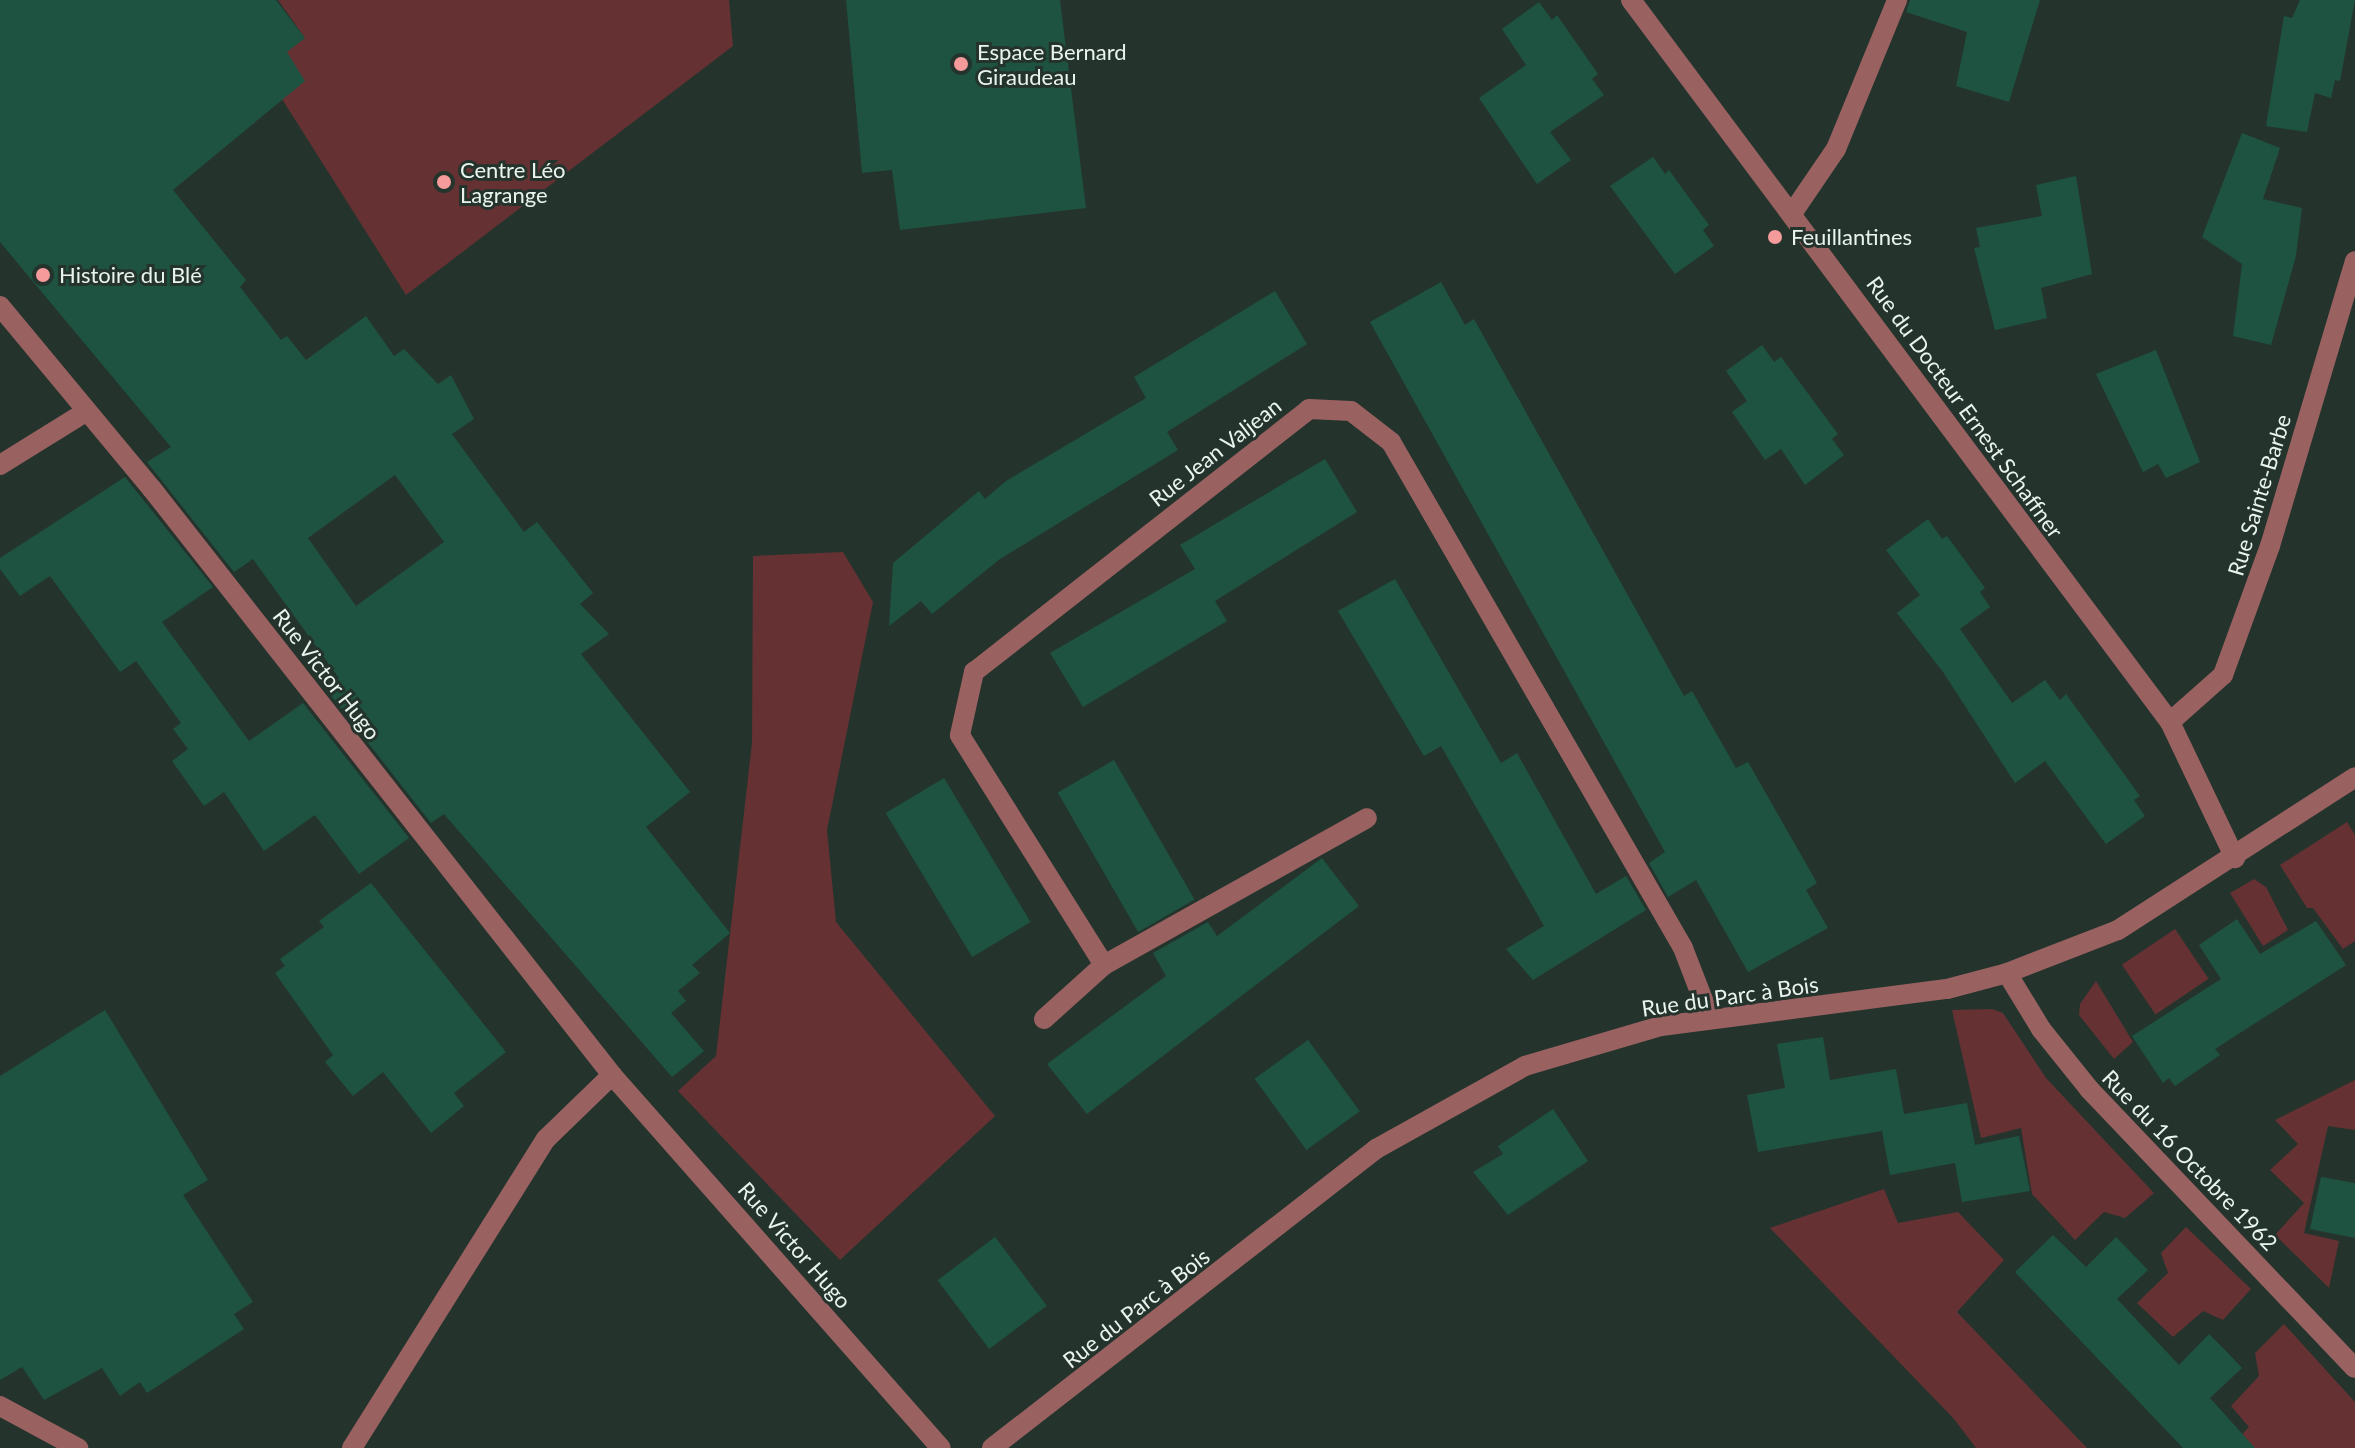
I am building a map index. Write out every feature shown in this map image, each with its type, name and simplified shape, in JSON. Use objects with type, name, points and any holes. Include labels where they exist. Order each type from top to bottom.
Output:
[{"type":"street","name":"Rue du Docteur Ernest Schaffner","points":[[1631,0],[1793,212],[2170,722],[2235,858]]},
{"type":"street","points":[[1793,212],[1836,149],[1897,0]]},
{"type":"street","name":"Rue Sainte-Barbe","points":[[2170,722],[2223,675],[2270,546],[2355,261]]},
{"type":"street","name":"Rue Victor Hugo","points":[[0,306],[87,411],[612,1075],[941,1448]]},
{"type":"street","name":"Rue Jean Valjean","points":[[1104,965],[960,735],[974,672],[1309,409],[1351,411],[1391,442],[1683,948],[1710,1018]]},
{"type":"street","points":[[0,465],[87,411]]},
{"type":"street","name":"Rue du Parc à Bois","points":[[992,1448],[1376,1149],[1525,1066],[1661,1026],[1947,989],[2007,973],[2118,930],[2235,858],[2355,777]]},
{"type":"street","points":[[1044,1019],[1104,965],[1367,818]]},
{"type":"street","name":"Rue du 16 Octobre 1962","points":[[2007,973],[2041,1029],[2089,1089],[2355,1368]]},
{"type":"street","points":[[352,1448],[546,1139],[612,1075]]},
{"type":"street","points":[[0,1406],[78,1448]]},
{"type":"shaded area","name":"Centre Léo Lagrange","points":[[278,0],[729,0],[733,46],[406,295],[263,69],[305,38]]},
{"type":"shaded area","points":[[843,552],[873,602],[827,830],[836,922],[995,1116],[840,1260],[678,1091],[716,1056],[752,743],[753,556]]},
{"type":"shaded area","points":[[2347,822],[2355,835],[2355,941],[2343,949],[2313,908],[2307,908],[2280,865]]},
{"type":"shaded area","points":[[2254,879],[2266,887],[2288,930],[2263,946],[2230,893]]},
{"type":"shaded area","points":[[2175,929],[2209,979],[2155,1015],[2122,965]]},
{"type":"shaded area","points":[[2096,981],[2133,1042],[2114,1059],[2079,1015],[2080,1004]]},
{"type":"shaded area","points":[[1992,1009],[2003,1013],[2046,1078],[2154,1193],[2125,1218],[2104,1212],[2075,1240],[2032,1194],[2021,1128],[1981,1138],[1952,1010]]},
{"type":"shaded area","points":[[2355,1080],[2355,1130],[2328,1126],[2304,1233],[2339,1241],[2329,1288],[2275,1235],[2304,1203],[2270,1170],[2298,1144],[2275,1120]]},
{"type":"shaded area","points":[[1884,1189],[1898,1223],[1958,1212],[2004,1260],[1957,1312],[2087,1448],[1976,1448],[1954,1419],[1770,1228]]},
{"type":"shaded area","points":[[2186,1227],[2251,1289],[2223,1320],[2203,1311],[2173,1337],[2137,1303],[2168,1273],[2161,1253]]},
{"type":"shaded area","points":[[2284,1324],[2355,1402],[2355,1448],[2229,1448],[2249,1427],[2231,1406],[2259,1376],[2255,1353]]},
{"type":"building","points":[[0,0],[276,0],[305,38],[287,52],[305,81],[173,190],[246,280],[240,287],[281,340],[287,336],[306,360],[366,316],[394,356],[404,349],[438,384],[451,375],[474,419],[452,434],[524,532],[537,522],[593,593],[580,604],[609,634],[581,654],[690,792],[646,827],[730,933],[692,965],[700,973],[678,991],[686,1001],[671,1013],[704,1051],[672,1077],[444,814],[431,823],[325,688],[339,678],[253,559],[234,572],[147,462],[171,447],[0,242]],"holes":[[[395,475],[444,542],[356,606],[308,538]]]},
{"type":"building","name":"Espace Bernard Giraudeau","points":[[846,0],[1060,0],[1086,208],[900,230],[892,170],[862,173]]},
{"type":"building","points":[[1910,0],[2040,0],[2009,102],[1956,86],[1967,32],[1906,12]]},
{"type":"building","points":[[2300,0],[2355,0],[2340,81],[2335,80],[2331,98],[2315,93],[2307,132],[2266,126],[2284,16],[2292,18]]},
{"type":"building","points":[[1539,2],[1552,20],[1557,15],[1598,74],[1592,79],[1604,95],[1550,132],[1571,160],[1537,184],[1479,98],[1526,65],[1502,29]]},
{"type":"building","points":[[2242,133],[2280,148],[2263,199],[2302,208],[2296,256],[2271,345],[2233,336],[2242,264],[2202,237]]},
{"type":"building","points":[[1653,157],[1665,174],[1669,170],[1709,225],[1703,230],[1714,246],[1675,274],[1610,186]]},
{"type":"building","points":[[2076,176],[2092,274],[2041,288],[2047,318],[1995,330],[1974,248],[1980,247],[1976,228],[2042,216],[2036,185]]},
{"type":"building","points":[[1441,282],[1465,325],[1474,319],[1684,696],[1692,691],[1736,768],[1748,762],[1817,883],[1806,890],[1828,928],[1748,972],[1696,880],[1668,897],[1649,863],[1665,852],[1370,322]]},
{"type":"building","points":[[1275,291],[1307,344],[1167,432],[1178,450],[1000,559],[932,614],[921,601],[889,626],[893,563],[979,491],[985,499],[1006,481],[1146,398],[1134,377]]},
{"type":"building","points":[[1762,345],[1774,362],[1781,357],[1838,434],[1832,439],[1844,455],[1805,485],[1781,449],[1765,460],[1732,412],[1747,401],[1726,371]]},
{"type":"building","points":[[2156,350],[2200,462],[2166,478],[2158,464],[2143,472],[2096,374]]},
{"type":"building","points":[[1325,459],[1357,512],[1215,601],[1227,621],[1083,707],[1050,653],[1195,569],[1180,545]]},
{"type":"building","points":[[125,477],[213,587],[162,622],[249,741],[303,703],[409,838],[359,874],[315,815],[264,851],[224,792],[204,806],[172,761],[188,749],[173,729],[181,723],[136,661],[120,672],[50,576],[20,596],[0,569],[0,558]]},
{"type":"building","points":[[1928,519],[1942,539],[1947,536],[1985,588],[1980,592],[1990,607],[1960,629],[2012,703],[2045,680],[2060,700],[2066,694],[2140,796],[2134,800],[2145,816],[2106,844],[2045,761],[2015,783],[1943,672],[1897,613],[1920,595],[1886,550]]},
{"type":"building","points":[[1395,579],[1501,763],[1517,753],[1596,894],[1626,876],[1646,910],[1533,980],[1506,949],[1544,926],[1441,746],[1424,756],[1338,611]]},
{"type":"building","points":[[1114,760],[1194,899],[1138,932],[1058,792]]},
{"type":"building","points":[[944,778],[1031,922],[972,957],[886,813]]},
{"type":"building","points":[[1322,858],[1359,906],[1087,1114],[1047,1064],[1166,976],[1153,953],[1208,922],[1217,936]]},
{"type":"building","points":[[371,883],[506,1052],[454,1093],[464,1106],[431,1133],[383,1072],[353,1096],[325,1062],[333,1055],[275,973],[285,966],[280,959],[324,927],[319,921]]},
{"type":"building","points":[[2237,919],[2260,954],[2316,921],[2346,965],[2215,1049],[2220,1055],[2175,1086],[2169,1078],[2163,1083],[2132,1036],[2221,979],[2199,945]]},
{"type":"building","points":[[105,1010],[208,1180],[183,1195],[253,1302],[234,1314],[244,1329],[147,1393],[140,1382],[120,1396],[102,1368],[44,1400],[22,1367],[0,1380],[0,1076]]},
{"type":"building","points":[[1823,1037],[1830,1080],[1896,1069],[1904,1114],[1967,1103],[1975,1145],[2019,1136],[2030,1191],[1962,1202],[1955,1163],[1890,1175],[1882,1131],[1758,1152],[1747,1095],[1785,1088],[1777,1044]]},
{"type":"building","points":[[1308,1040],[1360,1111],[1306,1150],[1255,1079]]},
{"type":"building","points":[[1553,1109],[1588,1161],[1508,1215],[1473,1172],[1503,1154],[1498,1146]]},
{"type":"building","points":[[2321,1177],[2355,1183],[2355,1238],[2310,1229]]},
{"type":"building","points":[[2053,1235],[2086,1267],[2116,1237],[2148,1270],[2117,1299],[2179,1365],[2209,1334],[2226,1351],[2242,1368],[2210,1398],[2255,1448],[2183,1448],[2015,1272]]},
{"type":"building","points":[[995,1237],[1047,1306],[989,1349],[937,1280]]},
{"type":"place","name":"Espace Bernard Giraudeau","points":[[961,64]]},
{"type":"place","name":"Centre Léo Lagrange","points":[[444,182]]},
{"type":"place","name":"Feuillantines","points":[[1775,237]]},
{"type":"place","name":"Histoire du Blé","points":[[43,275]]}]
